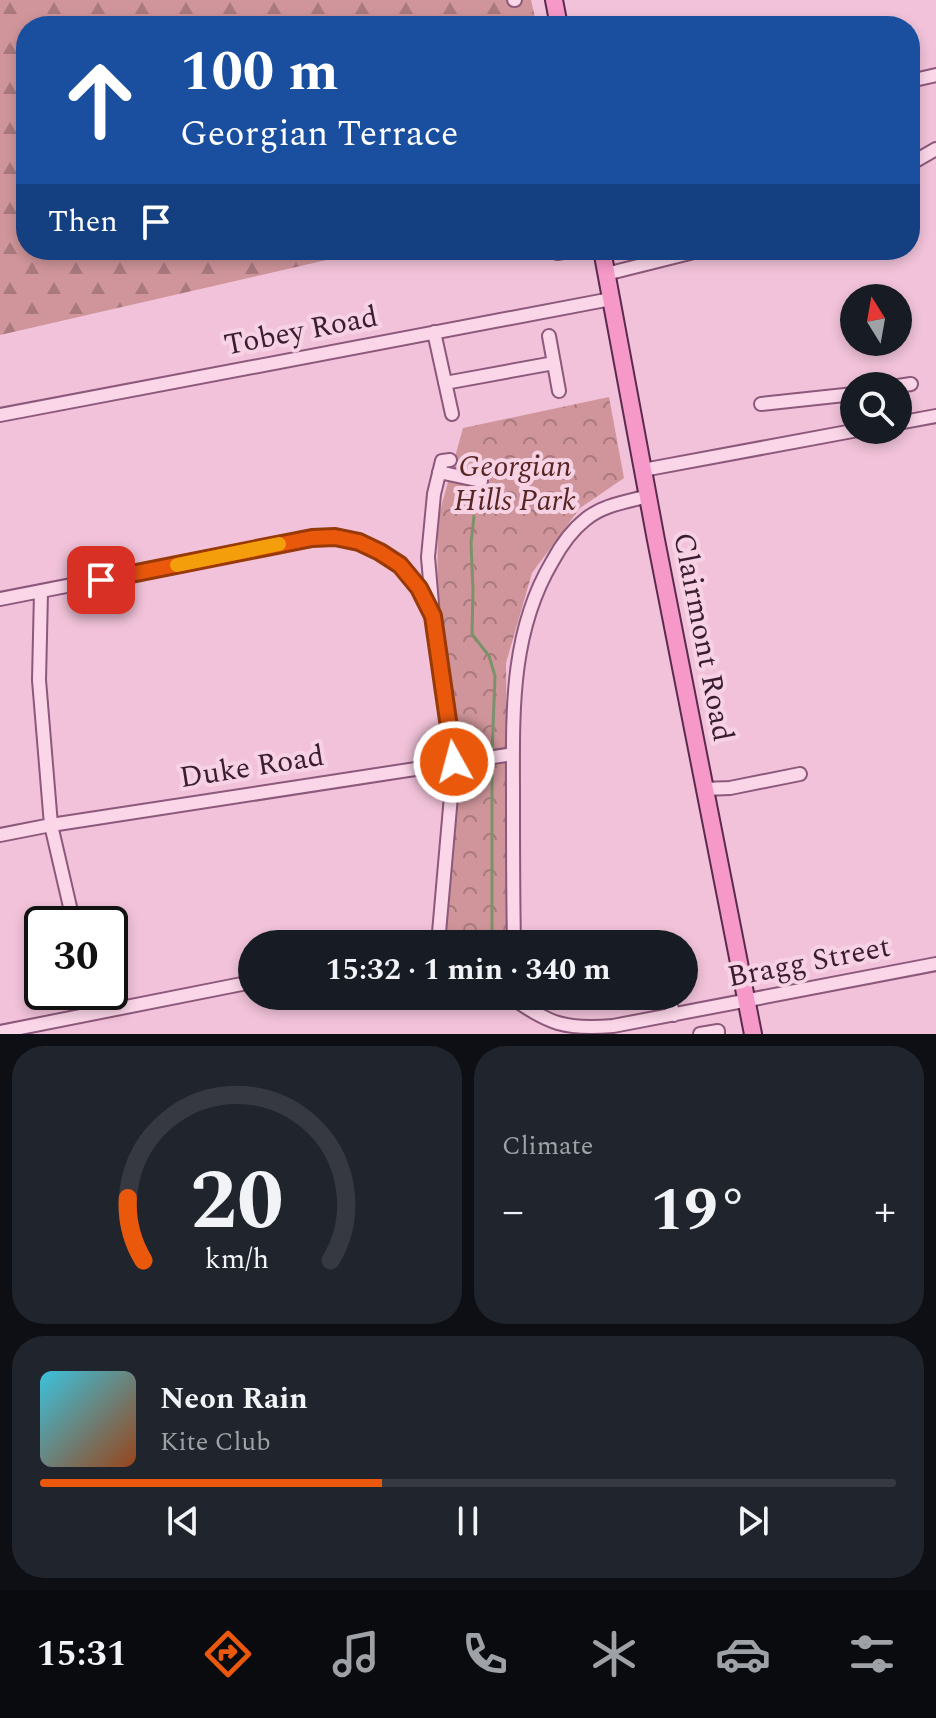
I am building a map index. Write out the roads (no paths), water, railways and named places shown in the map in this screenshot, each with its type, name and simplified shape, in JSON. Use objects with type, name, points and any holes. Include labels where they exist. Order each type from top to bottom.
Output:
[{"type":"main road","name":"Clairmont Road","points":[[604,260],[753,1034]]},
{"type":"street","points":[[606,274],[662,260]]},
{"type":"street","name":"Tobey Road","points":[[0,415],[611,299]]},
{"type":"street","points":[[434,332],[452,414]]},
{"type":"street","points":[[549,336],[559,391]]},
{"type":"street","points":[[445,383],[554,363]]},
{"type":"street","points":[[761,404],[840,396]]},
{"type":"street","points":[[912,420],[936,416]]},
{"type":"street","points":[[643,470],[840,433]]},
{"type":"street","points":[[439,930],[454,762],[433,616],[428,557],[434,494],[442,461],[450,460]]},
{"type":"street","points":[[439,472],[481,481]]},
{"type":"street","points":[[514,930],[514,704],[518,652],[532,603],[557,552],[581,523],[612,506],[648,496]]},
{"type":"street","points":[[0,599],[301,540],[335,537],[359,542],[400,565],[419,588],[433,616]]},
{"type":"street","points":[[41,592],[39,680],[51,825],[70,906]]},
{"type":"street","name":"Duke Road","points":[[0,835],[513,754]]},
{"type":"street","points":[[704,789],[730,788],[800,774]]},
{"type":"street","name":"Bragg Street","points":[[532,1010],[547,1020],[583,1031],[614,1030],[674,1015],[936,964]]},
{"type":"street","points":[[0,1032],[238,985]]},
{"type":"street","points":[[672,1010],[674,1015]]},
{"type":"street","points":[[700,1034],[718,1031],[718,1034]]},
{"type":"waterway","points":[[474,516],[471,543],[472,634],[489,656],[495,676],[492,754]]},
{"type":"waterway","points":[[492,761],[492,930]]},
{"type":"park label","name":"Georgian Hills Park","points":[[515,484]]}]
